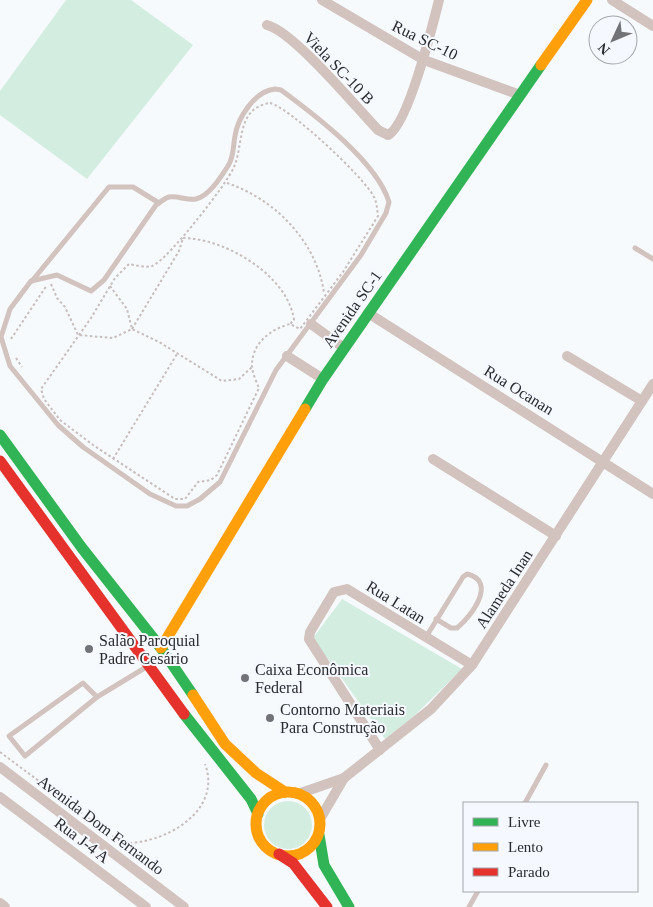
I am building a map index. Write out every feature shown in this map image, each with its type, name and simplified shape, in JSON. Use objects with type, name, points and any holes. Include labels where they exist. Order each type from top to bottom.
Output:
[{"type":"main road","name":"Avenida SC-1","points":[[160,648],[323,379],[587,0]]},
{"type":"main road","points":[[0,435],[82,548],[160,648],[225,744],[256,773],[285,792],[298,794],[312,803],[320,819],[319,851],[324,869],[349,907]]},
{"type":"main road","points":[[0,461],[149,666],[251,799],[258,814]]},
{"type":"main road","points":[[285,792],[273,796],[264,803],[258,814],[257,830],[265,845],[293,863],[327,907]]},
{"type":"main road","points":[[279,854],[291,856],[303,852],[312,845],[318,835]]},
{"type":"street","name":"Rua SC-10","points":[[322,0],[424,60],[520,95]]},
{"type":"street","points":[[424,60],[440,0]]},
{"type":"street","points":[[612,0],[653,26]]},
{"type":"street","name":"Viela SC-10 B","points":[[267,25],[280,30],[326,74],[378,130],[388,135],[396,128],[424,60]]},
{"type":"street","name":"Rua Ocanan","points":[[368,313],[653,494]]},
{"type":"street","points":[[311,324],[344,348]]},
{"type":"street","points":[[287,356],[323,379]]},
{"type":"street","points":[[567,356],[642,401]]},
{"type":"street","name":"Alameda Inan","points":[[298,794],[344,778],[431,709],[472,665],[653,384]]},
{"type":"street","points":[[434,459],[556,536]]},
{"type":"street","name":"Rua Latan","points":[[380,750],[313,646],[310,632],[334,592],[347,589],[472,665]]},
{"type":"street","name":"Avenida Dom Fernando","points":[[0,767],[184,907]]},
{"type":"street","name":"Alameda Inan","points":[[320,819],[344,778]]},
{"type":"street","name":"Rua J-4 A","points":[[0,796],[146,907]]},
{"type":"street","points":[[0,903],[5,907]]},
{"type":"lane","points":[[31,281],[57,275],[91,291],[104,280],[146,218],[159,203],[168,197],[196,200],[206,194],[229,164],[233,152],[235,134],[246,111],[253,101],[264,92],[275,88],[281,90],[313,114],[372,169],[380,180],[389,202],[386,213],[361,255],[276,370],[256,406],[220,482],[200,499],[187,506],[176,506],[150,494],[83,447],[58,425],[10,366],[1,337],[10,309],[31,281],[109,187],[133,187],[159,203]]},
{"type":"lane","points":[[636,248],[653,259]]},
{"type":"lane","points":[[426,638],[436,620],[463,577],[467,574],[475,576],[482,584],[483,593],[462,624],[457,628],[451,628],[436,620]]},
{"type":"lane","points":[[97,697],[87,684],[79,684],[9,736],[25,756],[97,697],[149,666]]},
{"type":"lane","points":[[526,802],[546,765]]},
{"type":"lane","points":[[469,907],[477,892]]},
{"type":"path","points":[[41,389],[115,278],[129,264],[151,266],[168,254],[225,182],[236,162],[244,124],[256,107],[270,103],[289,112],[325,144],[370,191],[377,206],[378,216],[324,298],[300,328],[290,324]]},
{"type":"path","points":[[225,182],[240,187],[296,229],[319,271],[324,298]]},
{"type":"path","points":[[78,335],[112,338],[132,330],[179,251],[182,238],[195,220]]},
{"type":"path","points":[[36,384],[41,389],[44,399],[60,420],[114,459],[175,499],[182,500],[188,498],[195,485],[200,481],[211,480],[222,466],[258,388],[252,367],[253,354],[275,328],[290,324],[294,320],[293,313],[282,288],[271,277],[219,245],[200,238],[182,238]]},
{"type":"path","points":[[50,282],[57,298],[65,307],[78,335]]},
{"type":"path","points":[[50,282],[55,282]]},
{"type":"path","points":[[10,341],[19,325],[50,282]]},
{"type":"path","points":[[110,286],[127,309],[132,330],[222,381],[239,379],[252,367]]},
{"type":"path","points":[[100,294],[107,292]]},
{"type":"path","points":[[14,354],[26,373]]},
{"type":"path","points":[[114,459],[177,354]]},
{"type":"path","points":[[0,752],[122,843],[139,844],[172,830],[194,816],[201,808],[210,775],[203,757]]},
{"type":"green space","points":[[66,0],[131,0],[193,45],[87,179],[0,115],[0,91]]},
{"type":"green space","points":[[342,599],[462,669],[414,716],[385,739],[313,638]]},
{"type":"green space","points":[[283,801],[293,801],[302,805],[308,811],[311,816],[311,834],[302,845],[293,849],[283,849],[274,845],[268,839],[264,830],[264,820],[268,811],[274,805]]},
{"type":"traffic: fast","points":[[305,409],[323,379],[541,65]]},
{"type":"traffic: fast","points":[[0,435],[82,548],[161,648],[193,695]]},
{"type":"traffic: fast","points":[[184,714],[251,799],[258,814]]},
{"type":"traffic: fast","points":[[319,835],[324,865],[349,907]]},
{"type":"traffic: slow","points":[[541,65],[587,0]]},
{"type":"traffic: slow","points":[[161,648],[305,409]]},
{"type":"traffic: slow","points":[[193,695],[225,744],[256,773],[285,792]]},
{"type":"traffic: slow","points":[[288,792],[306,798],[314,806],[320,824],[314,842],[306,850],[288,856],[270,850],[262,842],[256,824],[262,806],[270,798],[288,792]]},
{"type":"traffic: jam","points":[[0,461],[184,714]]},
{"type":"traffic: jam","points":[[279,854],[293,863],[327,907]]},
{"type":"place","name":"Salão Paroquial Padre Cesário","points":[[89,649]]},
{"type":"place","name":"Caixa Econômica Federal","points":[[245,678]]},
{"type":"place","name":"Contorno Materiais Para Construção","points":[[270,718]]}]
